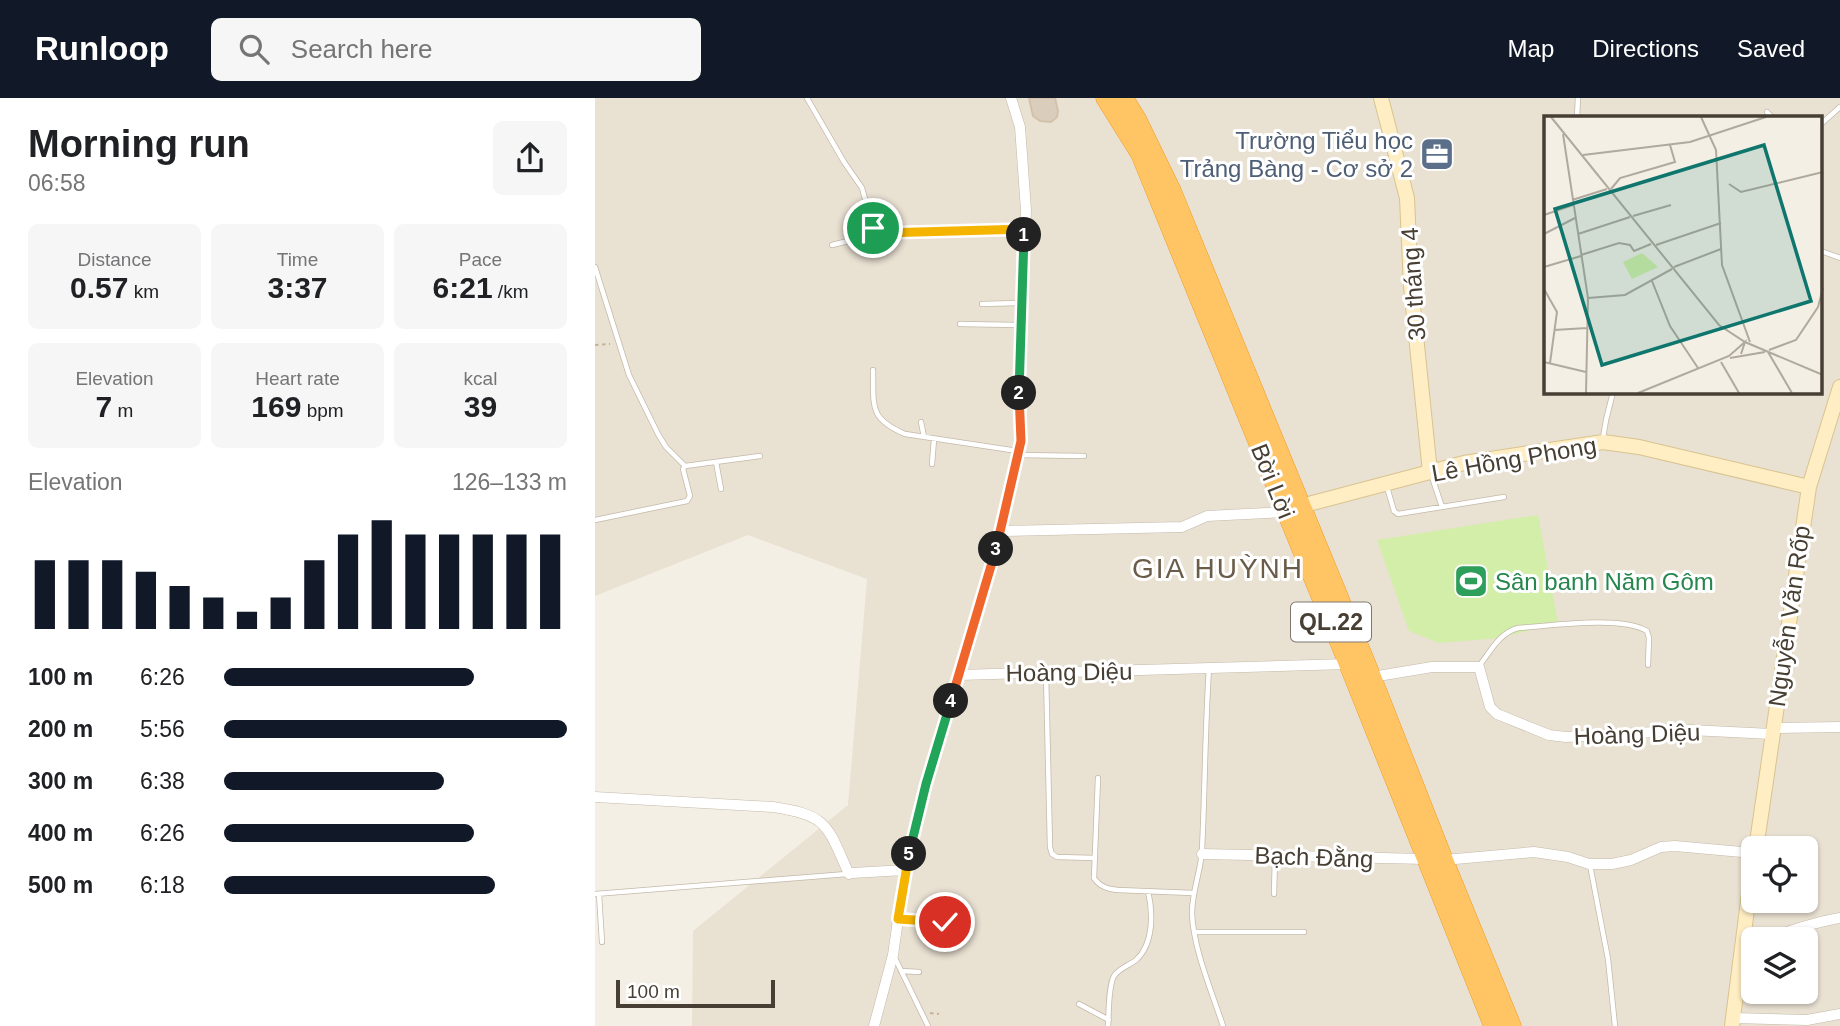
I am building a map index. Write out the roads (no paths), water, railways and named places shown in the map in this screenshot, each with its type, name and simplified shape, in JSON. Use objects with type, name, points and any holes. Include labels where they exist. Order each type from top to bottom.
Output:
[{"type":"highway","name":"Bời Lời","points":[[1105,98],[1140,154],[1293,509],[1372,677],[1493,1026]]},
{"type":"highway","name":"Bời Lời","points":[[1124,98],[1137,119],[1171,191],[1293,509],[1348,664],[1512,1026]]},
{"type":"street","points":[[874,1026],[893,955],[905,870],[926,784],[1001,531],[1021,441],[1020,326],[1026,210],[1020,127],[1011,98]]},
{"type":"street","name":"30 tháng 4","points":[[1381,98],[1407,198],[1412,287],[1430,472]]},
{"type":"street","name":"Nguyễn Văn Rốp","points":[[1756,836],[1809,487],[1840,387]]},
{"type":"street","name":"Lê Hồng Phong","points":[[1001,531],[1182,527],[1207,516],[1293,509],[1464,463],[1603,442],[1639,447],[1809,487]]},
{"type":"street","name":"Hoàng Diệu","points":[[959,675],[1348,664]]},
{"type":"street","points":[[1372,677],[1432,667],[1479,667]]},
{"type":"street","name":"Hoàng Diệu","points":[[1479,667],[1490,707],[1497,714],[1549,735],[1566,737],[1690,730],[1772,731],[1840,727]]},
{"type":"street","points":[[595,797],[773,807],[800,811],[824,825],[853,873],[905,870]]},
{"type":"street","name":"Bạch Đằng","points":[[1202,854],[1435,860],[1534,852],[1568,857],[1590,864],[1612,864],[1631,860],[1661,847],[1741,850]]},
{"type":"street","points":[[1801,927],[1840,918]]},
{"type":"street","points":[[1741,980],[1733,1022],[1807,1020],[1840,1014]]},
{"type":"lane","points":[[807,98],[862,188],[873,228],[881,233]]},
{"type":"lane","points":[[1577,116],[1578,98]]},
{"type":"lane","points":[[1822,123],[1840,107]]},
{"type":"lane","points":[[1767,112],[1771,116]]},
{"type":"lane","points":[[832,245],[881,233],[1024,229]]},
{"type":"lane","points":[[1822,251],[1840,257]]},
{"type":"lane","points":[[595,267],[629,375],[658,434],[666,447],[685,466]]},
{"type":"lane","points":[[982,304],[1021,303]]},
{"type":"lane","points":[[960,324],[1020,326]]},
{"type":"lane","points":[[873,370],[874,406],[881,421],[905,434],[1019,453],[1084,456]]},
{"type":"lane","points":[[1603,442],[1613,394]]},
{"type":"lane","points":[[921,422],[924,437]]},
{"type":"lane","points":[[932,464],[934,439]]},
{"type":"lane","points":[[685,466],[760,456]]},
{"type":"lane","points":[[716,462],[721,489]]},
{"type":"lane","points":[[595,520],[687,501],[690,496],[683,469],[685,466]]},
{"type":"lane","points":[[1430,472],[1442,507]]},
{"type":"lane","points":[[1385,483],[1394,511],[1398,514],[1504,497]]},
{"type":"lane","points":[[1479,667],[1502,635],[1509,630],[1605,622],[1640,627],[1647,631],[1648,664]]},
{"type":"lane","points":[[1209,668],[1202,854],[1193,893],[1192,915],[1203,965],[1223,1026]]},
{"type":"lane","points":[[1046,673],[1050,847],[1052,854],[1057,857],[1095,858]]},
{"type":"lane","points":[[1098,778],[1094,878],[1098,884],[1118,890],[1193,893]]},
{"type":"lane","points":[[1274,894],[1275,856]]},
{"type":"lane","points":[[1590,864],[1608,959],[1615,1026]]},
{"type":"lane","points":[[603,942],[597,894],[853,873]]},
{"type":"lane","points":[[1109,1023],[1114,977],[1138,958],[1147,944],[1151,912],[1148,891]]},
{"type":"lane","points":[[898,919],[945,922]]},
{"type":"lane","points":[[1195,932],[1304,932]]},
{"type":"lane","points":[[893,955],[928,1026]]},
{"type":"lane","points":[[901,971],[919,972]]},
{"type":"lane","points":[[1079,1004],[1109,1023]]},
{"type":"place","name":"Trường Tiểu học Trảng Bàng - Cơ sở 2","points":[[1437,154]]},
{"type":"place","name":"Sân banh Năm Gôm","points":[[1471,581]]},
{"type":"district","name":"GIA HUỲNH","points":[[1218,568]]}]
